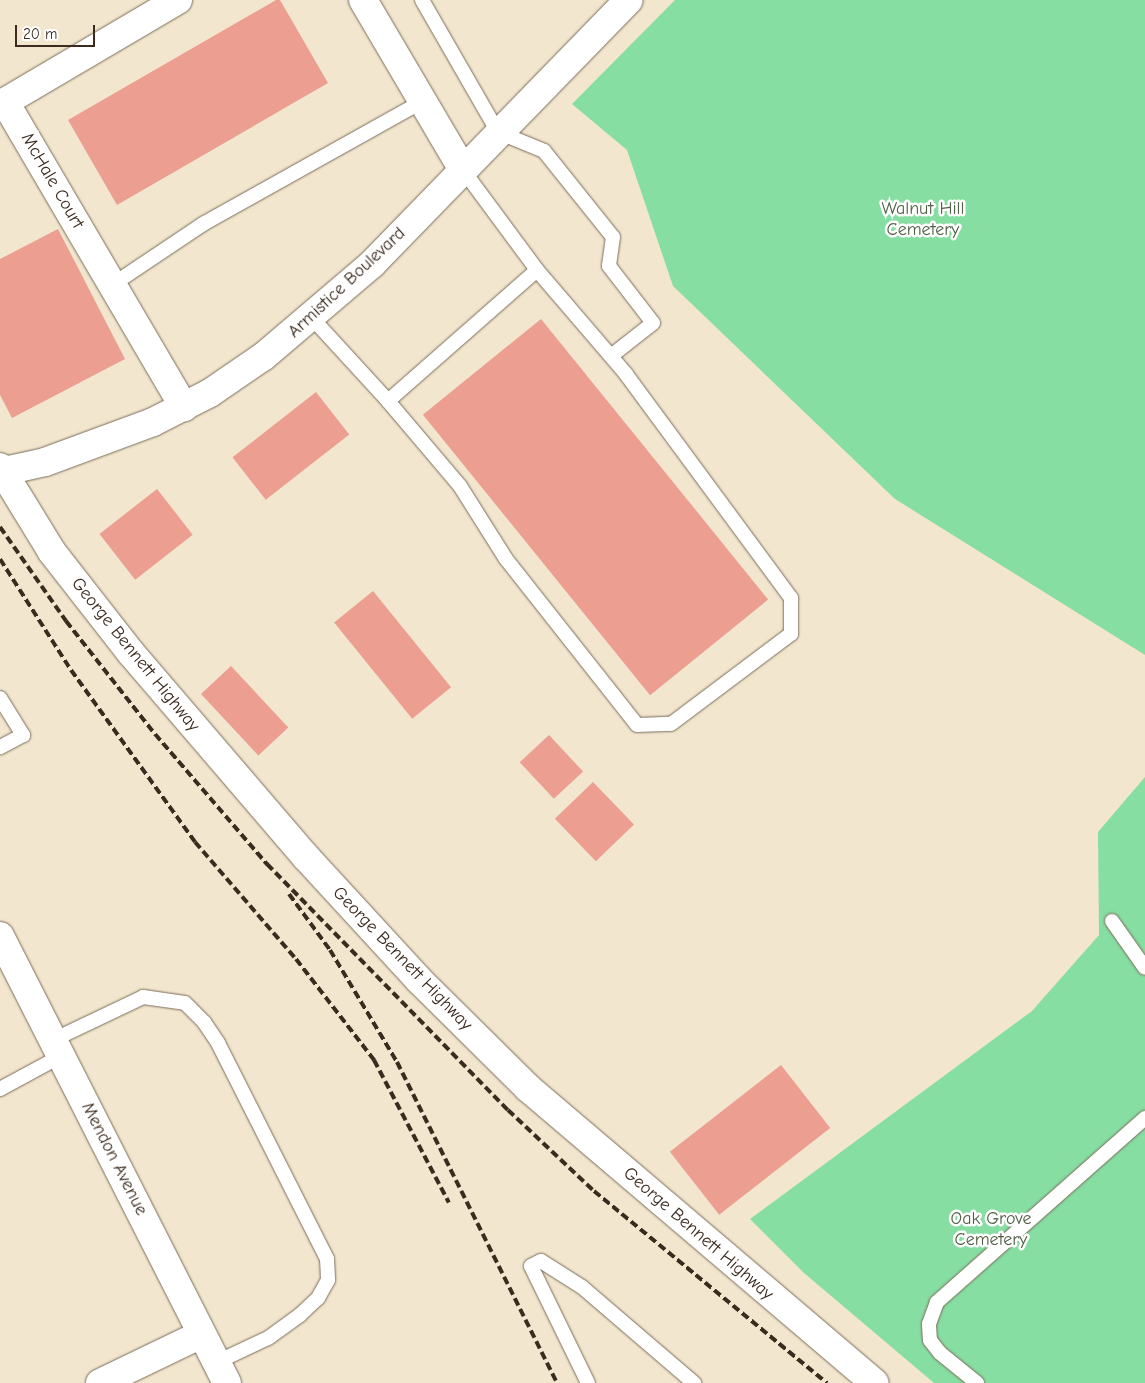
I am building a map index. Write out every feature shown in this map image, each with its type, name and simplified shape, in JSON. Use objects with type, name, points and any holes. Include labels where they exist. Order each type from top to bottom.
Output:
[{"type":"main road","name":"McHale Court","points":[[178,0],[5,102],[184,407]]},
{"type":"main road","points":[[363,0],[463,170]]},
{"type":"main road","name":"Armistice Boulevard","points":[[1,470],[45,462],[114,438],[184,407],[236,376],[312,318],[372,264],[628,0]]},
{"type":"main road","name":"George Bennett Highway","points":[[1,470],[52,552],[131,653],[306,857],[419,980],[528,1088],[875,1383]]},
{"type":"main road","name":"Mendon Avenue","points":[[0,936],[222,1373]]},
{"type":"main road","points":[[100,1383],[202,1334]]},
{"type":"lane","points":[[422,0],[498,132],[544,151],[613,236],[609,266],[653,323],[611,356]]},
{"type":"lane","points":[[112,285],[203,224],[423,101]]},
{"type":"lane","points":[[312,318],[388,401],[460,486],[506,559],[637,725],[671,724],[791,634],[791,598],[611,356],[537,270],[463,170]]},
{"type":"lane","points":[[388,401],[537,270]]},
{"type":"lane","points":[[0,698],[23,735],[0,747]]},
{"type":"lane","points":[[1112,921],[1145,968]]},
{"type":"lane","points":[[0,1089],[57,1048],[143,997],[185,1003],[204,1022],[218,1042],[327,1259],[328,1280],[318,1298],[294,1320],[222,1373]]},
{"type":"lane","points":[[977,1383],[940,1353],[930,1340],[929,1324],[937,1302],[1145,1118]]},
{"type":"lane","points":[[588,1383],[531,1266],[541,1261],[582,1287],[694,1383]]},
{"type":"green space","name":"Walnut Hill Cemetery","points":[[675,0],[1145,0],[1145,655],[895,499],[673,286],[627,150],[572,104]]},
{"type":"green space","name":"Oak Grove Cemetery","points":[[1145,777],[1145,1383],[934,1383],[804,1273],[750,1219],[1032,1011],[1099,935],[1098,832]]},
{"type":"building","points":[[276,0],[280,0],[328,83],[117,205],[68,120]]},
{"type":"building","points":[[58,229],[125,359],[12,418],[0,395],[0,259]]},
{"type":"building","points":[[541,319],[768,600],[650,695],[423,415]]},
{"type":"building","points":[[316,392],[349,435],[266,500],[232,457]]},
{"type":"building","points":[[157,489],[193,535],[135,580],[99,534]]},
{"type":"building","points":[[373,591],[451,687],[412,719],[334,622]]},
{"type":"building","points":[[231,666],[288,727],[258,755],[201,694]]},
{"type":"building","points":[[549,735],[583,772],[554,799],[520,762]]},
{"type":"building","points":[[593,782],[634,824],[596,861],[555,819]]},
{"type":"building","points":[[781,1065],[830,1128],[719,1215],[670,1152]]},
{"type":"railway","points":[[0,527],[66,621],[155,734],[267,864],[508,1110],[594,1191],[827,1383]]},
{"type":"railway","points":[[0,559],[71,670],[195,842],[296,959],[374,1060],[449,1203]]},
{"type":"railway","points":[[289,894],[330,950],[397,1062],[557,1383]]}]
